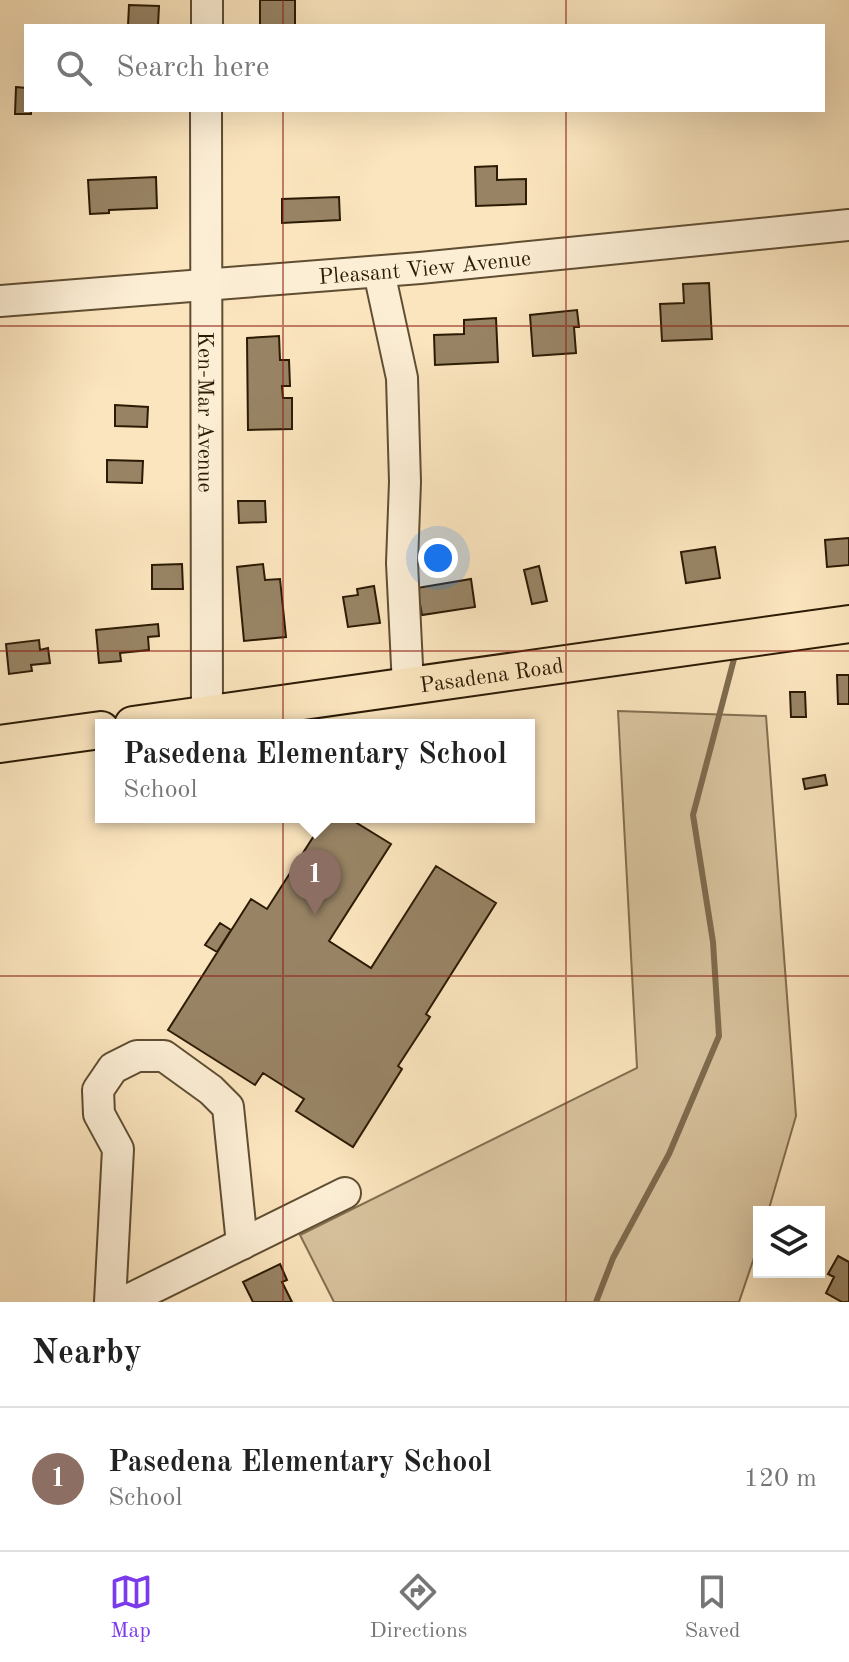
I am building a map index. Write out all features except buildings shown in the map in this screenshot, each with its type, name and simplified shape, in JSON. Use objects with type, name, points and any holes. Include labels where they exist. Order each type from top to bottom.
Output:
[{"type":"main road","name":"Pasadena Road","points":[[177,719],[849,624]]},
{"type":"main road","points":[[0,744],[95,731]]},
{"type":"street","points":[[207,0],[207,24]]},
{"type":"street","name":"Ken-Mar Avenue","points":[[206,112],[207,715]]},
{"type":"street","name":"Pleasant View Avenue","points":[[0,301],[379,272],[849,225]]},
{"type":"street","points":[[379,272],[402,378],[405,482],[402,563],[408,686]]},
{"type":"street","points":[[110,1302],[118,1149],[99,1114],[98,1090],[113,1068],[137,1056],[164,1056],[211,1090],[228,1107],[242,1244]]},
{"type":"street","points":[[124,1302],[345,1193]]},
{"type":"shaded area","points":[[618,711],[766,716],[796,1116],[770,1206],[753,1206],[753,1261],[739,1302],[334,1302],[300,1235],[637,1068]]},
{"type":"waterway","points":[[596,1302],[613,1258],[669,1154],[719,1036],[713,942],[693,815],[734,659]]},
{"type":"place","name":"Pasedena Elementary School","points":[[315,915]]}]
